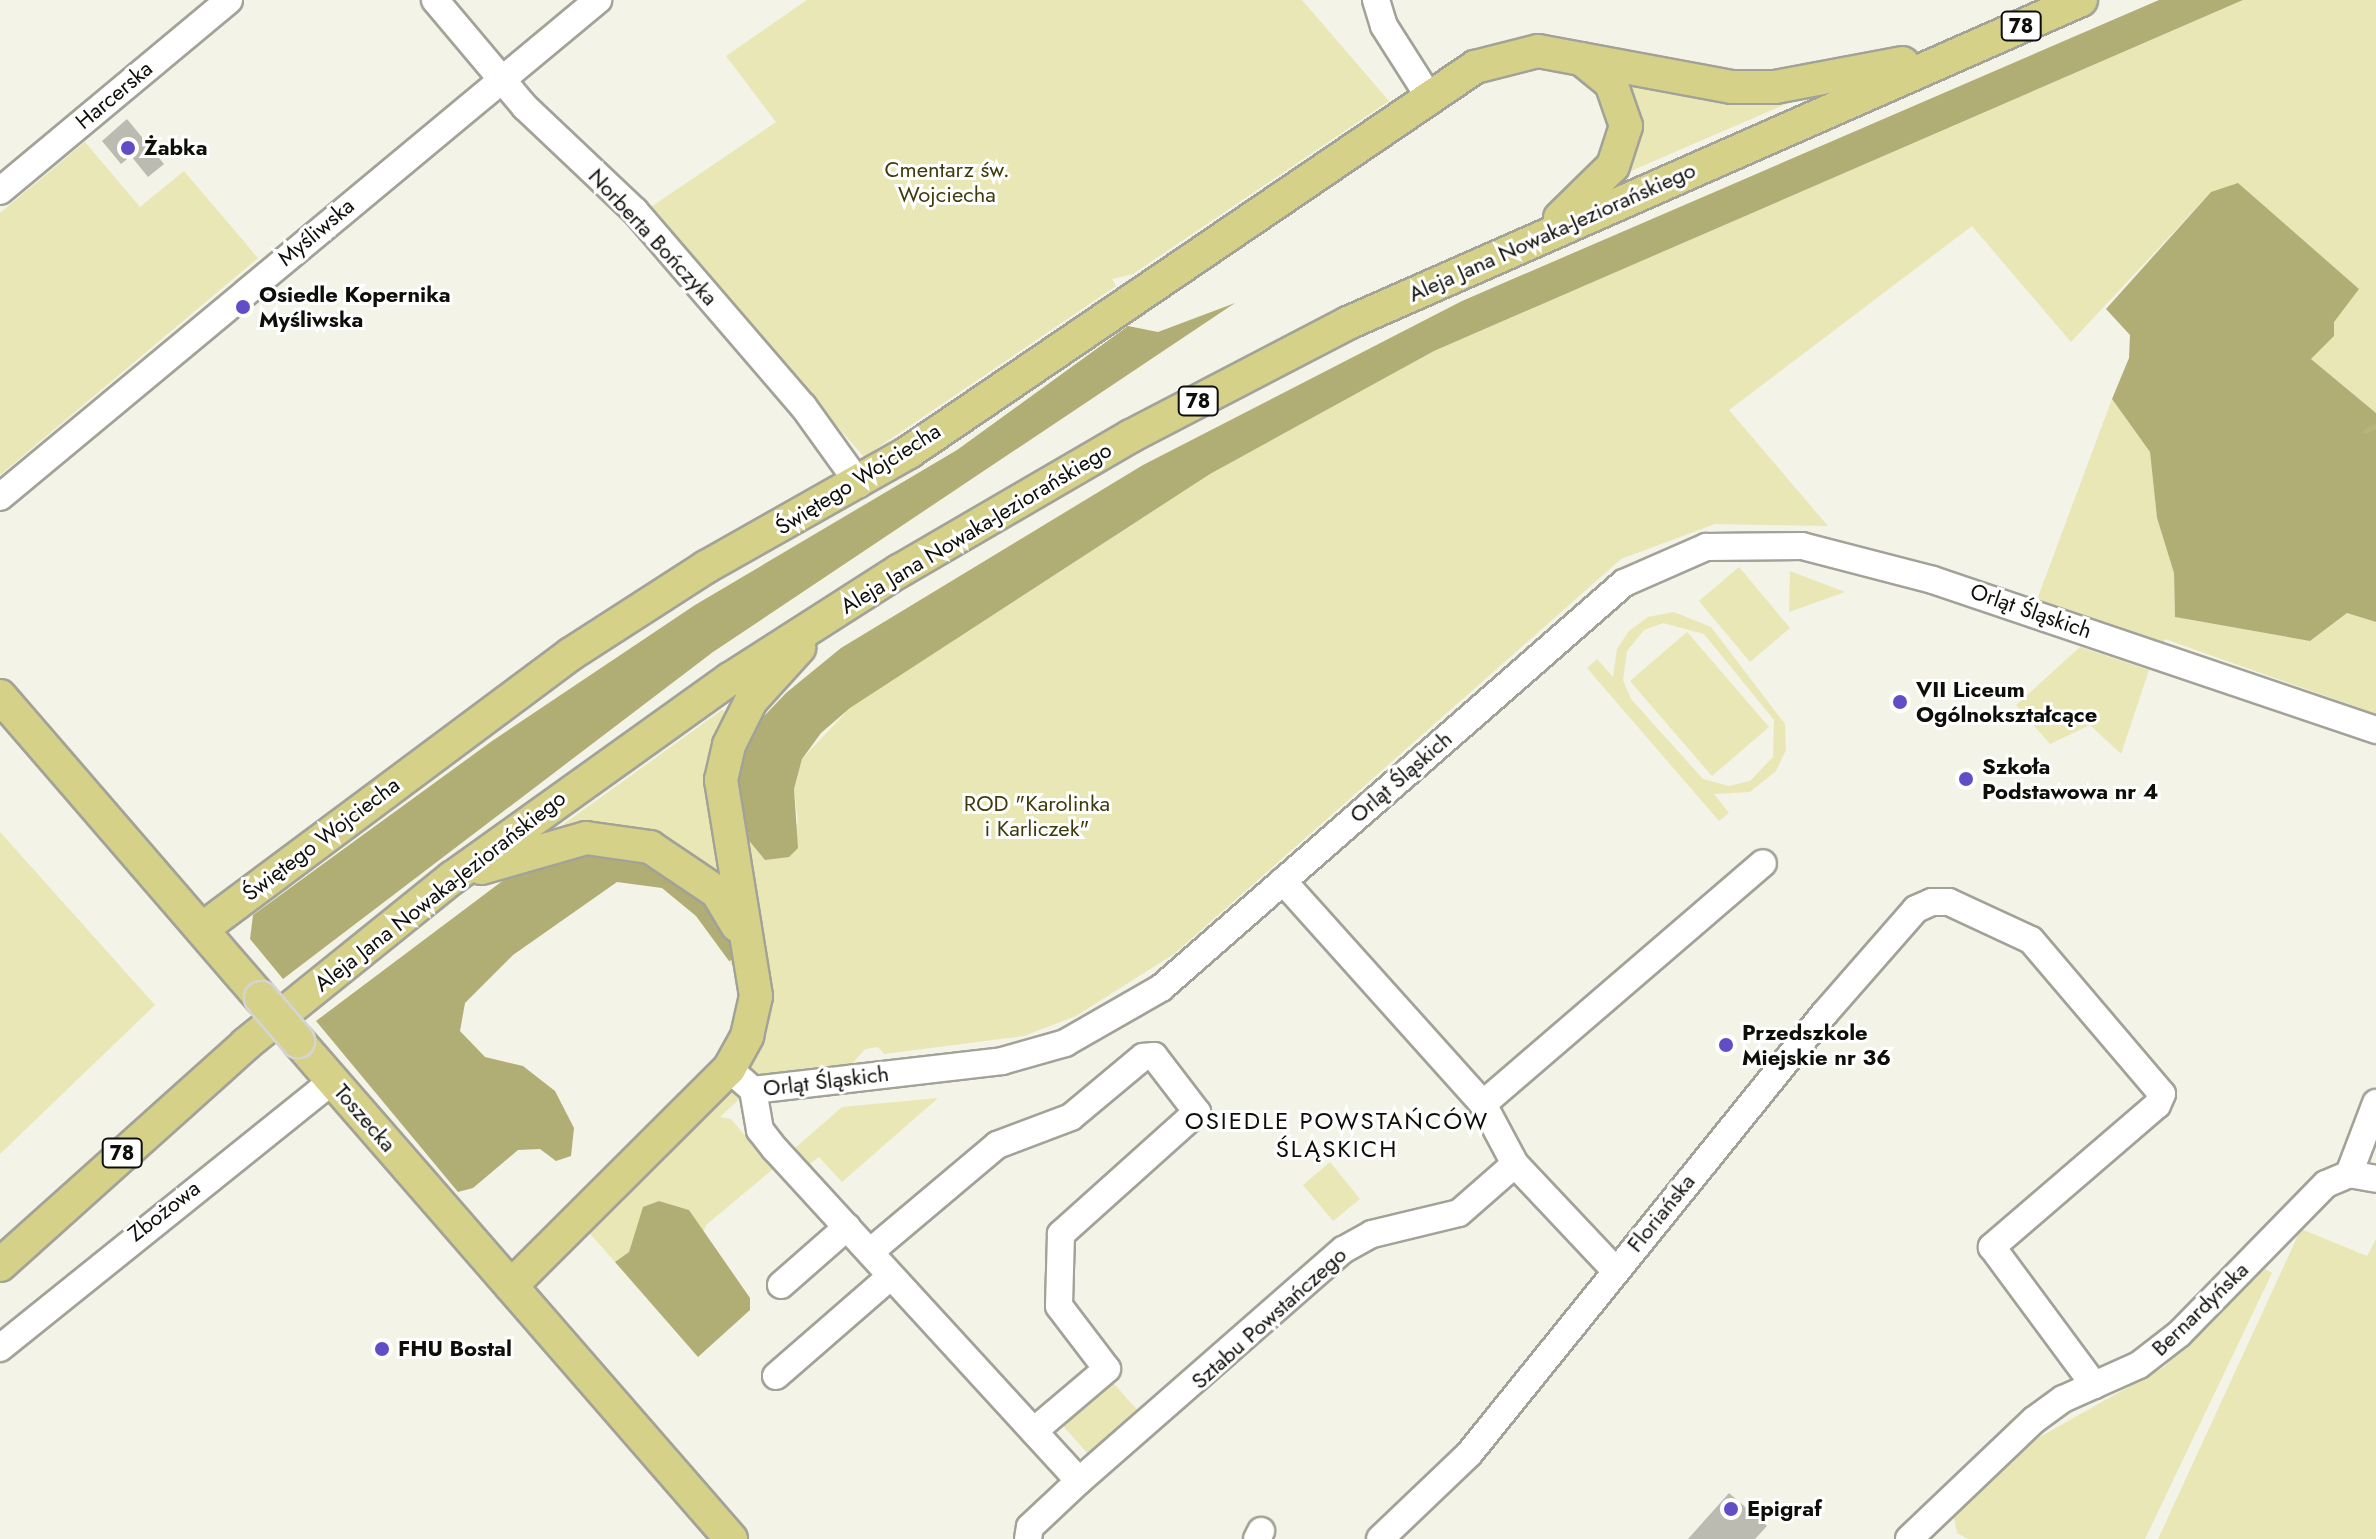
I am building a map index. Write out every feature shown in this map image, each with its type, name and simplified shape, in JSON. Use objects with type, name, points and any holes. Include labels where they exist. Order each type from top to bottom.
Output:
[{"type":"main road","name":"Aleja Jana Nowaka-Jeziorańskiego","points":[[0,1265],[246,1044],[452,878],[828,616],[1131,436],[1348,323],[2081,0]]},
{"type":"main road","name":"Świętego Wojciecha","points":[[202,929],[571,654],[706,567],[859,484],[1428,95],[1496,58],[1538,51],[1579,57],[1696,84],[1746,87],[1961,52]]},
{"type":"main road","points":[[1542,235],[1621,152],[1622,103],[1611,83],[1579,57]]},
{"type":"main road","points":[[741,1080],[756,996],[750,945],[723,824],[721,780],[729,745],[751,701],[828,616]]},
{"type":"main road","name":"Toszecka","points":[[0,696],[731,1539]]},
{"type":"main road","points":[[452,878],[586,838],[650,847],[717,892],[750,945]]},
{"type":"main road","name":"Orląt Śląskich","points":[[511,1286],[741,1080]]},
{"type":"street","name":"Harcerska","points":[[0,191],[229,0]]},
{"type":"street","name":"Norberta Bończyka","points":[[435,0],[502,80],[635,211],[813,419],[859,484]]},
{"type":"street","name":"Myśliwska","points":[[0,497],[598,0]]},
{"type":"street","points":[[1376,0],[1391,39],[1428,95]]},
{"type":"street","name":"Orląt Śląskich","points":[[741,1080],[1002,1061],[1065,1043],[1161,988],[1624,583],[1706,547],[1802,546],[1933,580],[2376,730]]},
{"type":"street","points":[[1483,1104],[1763,863]]},
{"type":"street","points":[[1283,881],[1483,1104],[1515,1164],[1615,1270]]},
{"type":"street","name":"Floriańska","points":[[1380,1539],[1469,1454],[1615,1270],[1887,939],[1916,909],[1949,902],[2031,940],[2047,954],[2162,1094],[2157,1105],[1992,1247],[2094,1385]]},
{"type":"street","points":[[870,1252],[997,1145],[1071,1117],[1143,1057],[1154,1056],[1197,1112],[1061,1234],[1059,1306],[1107,1369],[1034,1431]]},
{"type":"street","name":"Zbożowa","points":[[0,1348],[333,1080]]},
{"type":"street","points":[[741,1080],[760,1130],[1079,1481]]},
{"type":"street","points":[[2376,1103],[2349,1174],[2376,1179]]},
{"type":"street","name":"Sztabu Powstańczego","points":[[1028,1539],[1030,1527],[1079,1481],[1343,1250],[1372,1234],[1459,1213],[1515,1164]]},
{"type":"street","name":"Bernardyńska","points":[[1909,1539],[2034,1420],[2160,1351],[2326,1184],[2349,1174]]},
{"type":"street","points":[[781,1285],[847,1227]]},
{"type":"street","points":[[776,1376],[891,1276]]},
{"type":"green space","name":"Cmentarz św. Wojciecha","points":[[807,0],[1302,0],[1389,101],[1133,274],[1112,279],[1116,286],[864,457],[648,209],[776,122],[726,56]]},
{"type":"green space","name":"ROD \"Karolinka i Karliczek\"","points":[[2243,0],[2376,0],[2376,413],[2311,359],[2334,336],[2211,192],[2071,342],[1972,226],[1729,410],[1828,526],[1715,524],[1621,559],[1174,954],[1076,1016],[1024,1036],[884,1054],[878,1047],[865,1049],[852,1064],[763,1077],[720,1117],[731,1119],[773,1169],[706,1225],[702,1236],[689,1210],[659,1201],[643,1208],[629,1252],[615,1262],[578,1220],[744,1037],[740,975],[729,961],[735,959],[741,831],[765,860],[798,823],[794,789],[802,759],[850,708],[1210,474],[1434,351]]},
{"type":"green space","points":[[1616,71],[1816,91],[1624,174]]},
{"type":"green space","points":[[85,142],[140,207],[184,171],[258,258],[0,475],[0,213]]},
{"type":"green space","points":[[2112,399],[2150,452],[2157,518],[2174,573],[2175,617],[2310,641],[2347,613],[2376,622],[2376,714],[2165,639],[2159,654],[2032,613]]},
{"type":"green space","points":[[1739,567],[1790,628],[1750,662],[1699,601]]},
{"type":"green space","points":[[1790,571],[1845,592],[1789,612]]},
{"type":"green space","points":[[1674,612],[1711,627],[1785,724],[1786,750],[1776,771],[1750,792],[1714,794],[1729,813],[1719,821],[1587,668],[1597,659],[1613,677],[1617,649],[1629,631],[1648,617]],"holes":[[[1663,623],[1704,634],[1774,720],[1773,757],[1750,781],[1729,786],[1703,779],[1631,699],[1623,680],[1627,651],[1644,630]]]},
{"type":"green space","points":[[1687,632],[1769,727],[1712,776],[1630,681]]},
{"type":"green space","points":[[2080,647],[2149,670],[2121,754],[2090,725],[2050,744],[2016,705]]},
{"type":"green space","points":[[722,710],[730,714],[724,880],[554,831]]},
{"type":"green space","points":[[0,832],[155,1005],[0,1154]]},
{"type":"green space","points":[[938,1098],[842,1182],[819,1157],[808,1165],[794,1149],[842,1107]]},
{"type":"green space","points":[[1330,1162],[1360,1199],[1333,1221],[1303,1185]]},
{"type":"green space","points":[[2301,1229],[2367,1256],[2376,1239],[2376,1539],[2158,1539]]},
{"type":"green space","points":[[2265,1269],[2272,1273],[2145,1539],[1968,1539],[1957,1533],[1954,1518],[2038,1438],[2164,1367]]},
{"type":"green space","points":[[1107,1376],[1140,1413],[1090,1456],[1056,1418]]},
{"type":"shaded area","points":[[2159,0],[2243,0],[1434,351],[1210,474],[850,708],[821,733],[802,759],[794,789],[798,848],[789,857],[765,860],[741,831],[732,782],[748,733],[786,693],[841,648],[1143,465],[1462,301]]},
{"type":"shaded area","points":[[2238,183],[2359,289],[2334,322],[2334,336],[2311,359],[2376,413],[2376,622],[2347,613],[2310,641],[2175,617],[2174,573],[2157,518],[2150,452],[2112,399],[2129,358],[2130,335],[2106,309],[2211,192]]},
{"type":"shaded area","points":[[1235,303],[713,652],[283,979],[250,939],[253,915],[492,741],[695,605],[957,450],[1128,326],[1158,332]]},
{"type":"shaded area","points":[[607,846],[680,871],[728,924],[735,959],[729,961],[696,916],[662,888],[617,882],[513,955],[465,1003],[460,1031],[485,1057],[523,1066],[555,1091],[574,1128],[571,1156],[556,1161],[540,1149],[518,1150],[473,1188],[458,1192],[316,1021],[513,873]]},
{"type":"shaded area","points":[[659,1201],[689,1210],[750,1298],[750,1310],[698,1357],[615,1262],[629,1252],[643,1207]]},
{"type":"building","name":"Żabka","points":[[127,119],[164,164],[148,177],[131,156],[121,164],[102,141]]},
{"type":"building","name":"Epigraf","points":[[1729,1493],[1767,1526],[1755,1539],[1688,1539]]},
{"type":"waterway","points":[[2365,431],[2376,426]]},
{"type":"place","name":"Żabka","points":[[128,148]]},
{"type":"place","name":"Osiedle Kopernika Myśliwska","points":[[243,307]]},
{"type":"place","name":"VII Liceum Ogólnokształcące","points":[[1900,702]]},
{"type":"place","name":"Szkoła Podstawowa nr 4","points":[[1966,779]]},
{"type":"place","name":"Przedszkole Miejskie nr 36","points":[[1726,1045]]},
{"type":"place","name":"FHU Bostal","points":[[382,1349]]},
{"type":"place","name":"Epigraf","points":[[1731,1509]]},
{"type":"district","name":"OSIEDLE POWSTAŃCÓW ŚLĄSKICH","points":[[1337,1135]]}]
